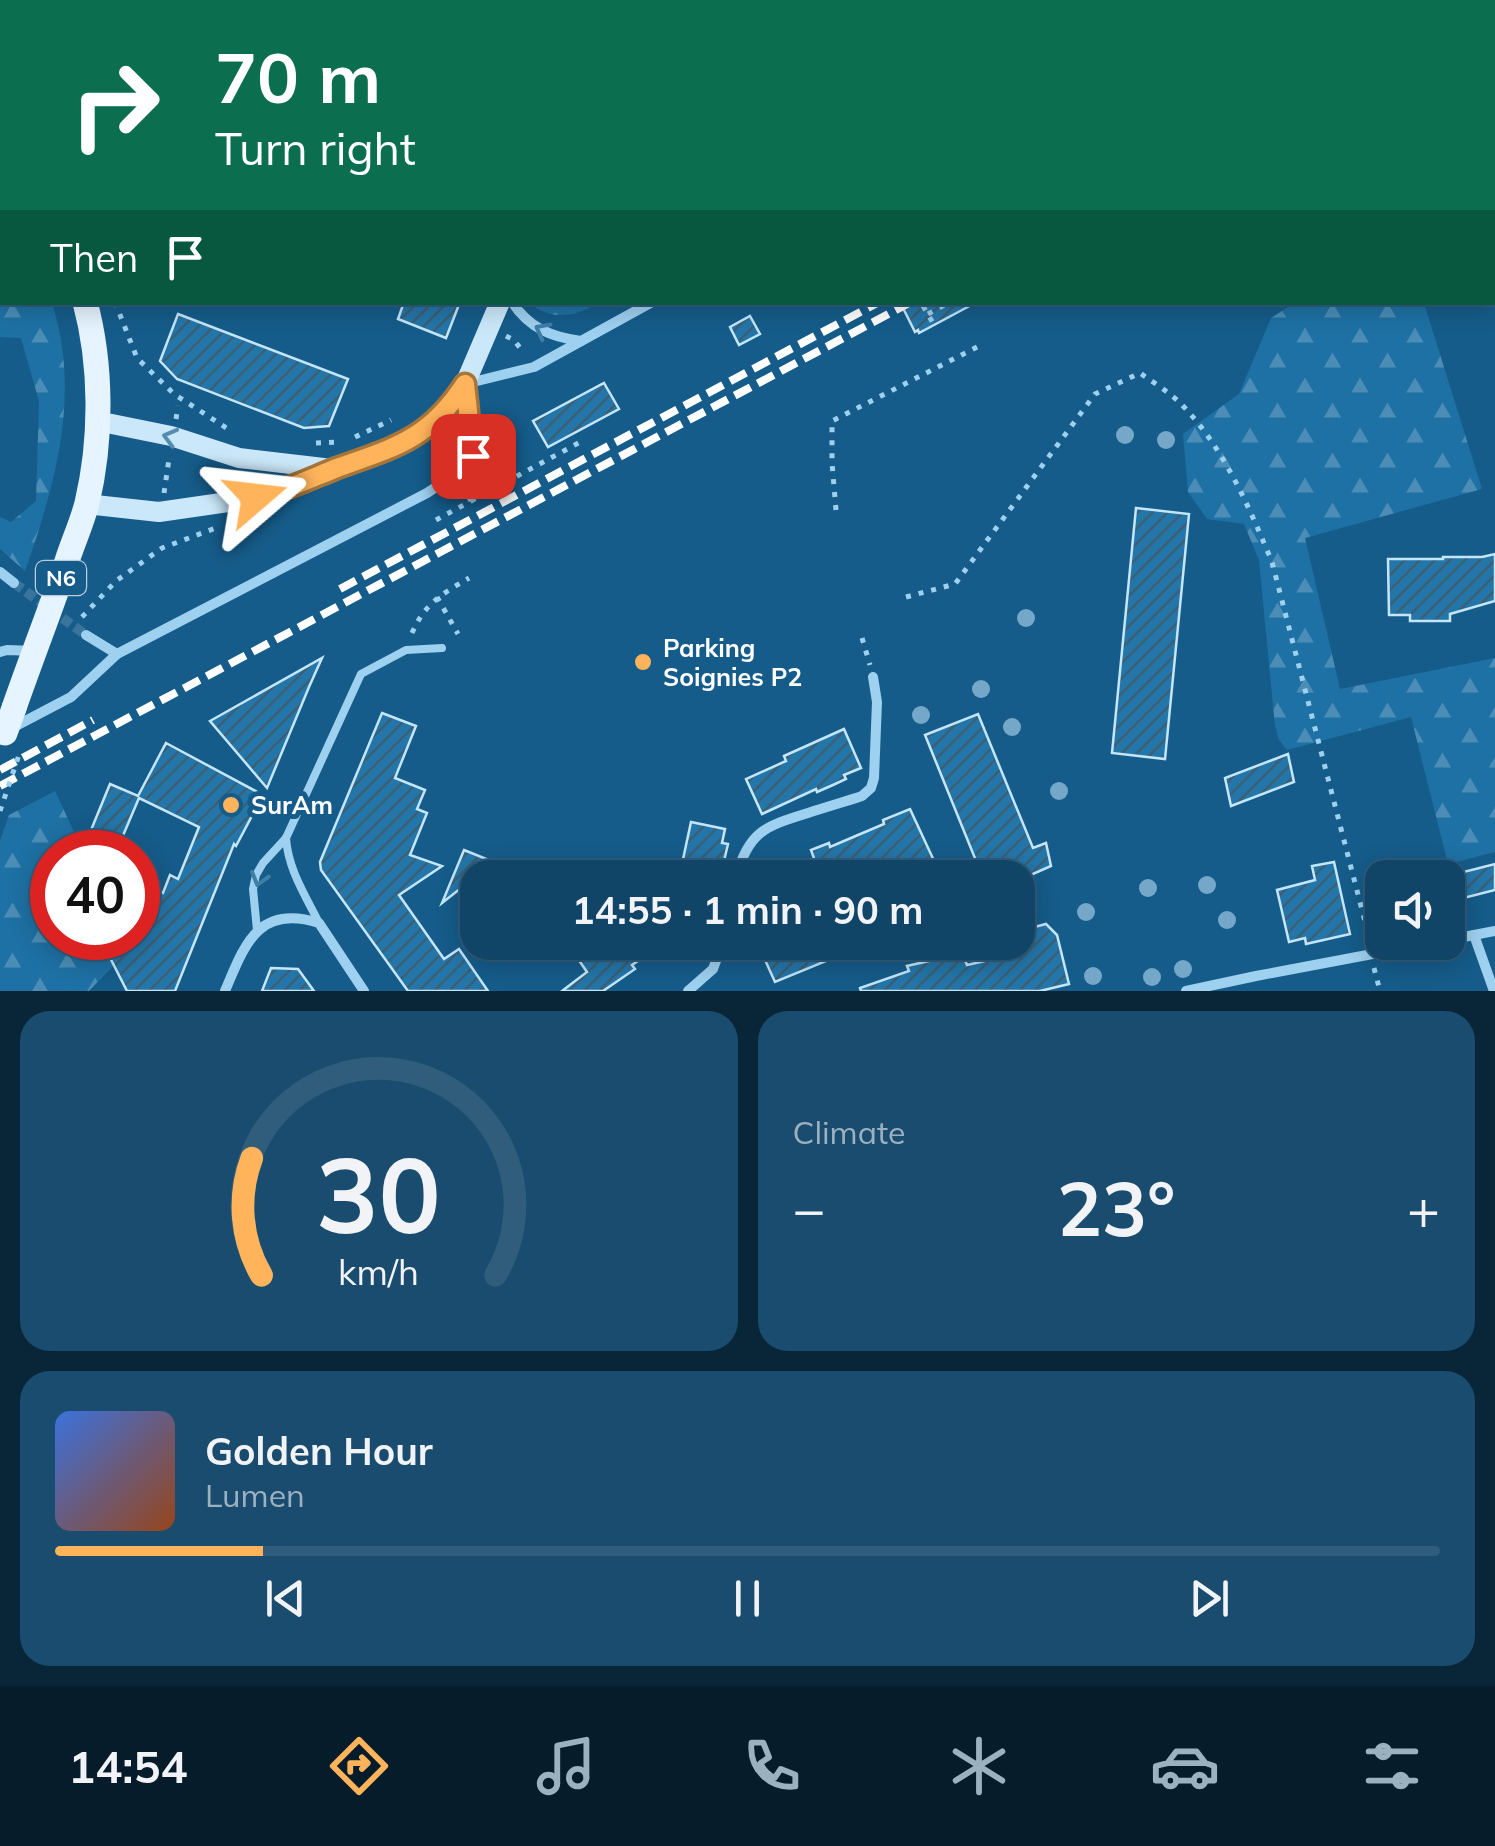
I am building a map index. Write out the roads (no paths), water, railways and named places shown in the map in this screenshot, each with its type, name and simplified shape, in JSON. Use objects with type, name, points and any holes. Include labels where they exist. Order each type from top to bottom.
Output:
[{"type":"main road","name":"N6","points":[[2,738],[23,712],[34,652],[86,504],[95,451],[96,362],[86,305]]},
{"type":"street","points":[[86,504],[161,506],[283,492],[389,451],[440,418],[465,384],[499,305]]},
{"type":"street","points":[[514,305],[544,333],[582,341]]},
{"type":"street","points":[[465,384],[534,367],[647,305]]},
{"type":"street","points":[[23,712],[71,698],[117,654],[453,476],[473,456],[465,384]]},
{"type":"street","points":[[96,421],[173,435],[239,458],[334,470]]},
{"type":"street","points":[[0,572],[14,583]]},
{"type":"street","points":[[86,636],[117,654]]},
{"type":"street","points":[[0,652],[34,652]]},
{"type":"street","points":[[742,860],[754,838],[770,825],[862,796],[871,788],[876,719],[873,677]]},
{"type":"street","points":[[226,991],[244,945],[257,930],[292,916],[319,922],[364,991]]},
{"type":"street","points":[[1465,937],[1495,931]]},
{"type":"street","points":[[1474,936],[1494,991]]},
{"type":"street","points":[[1186,991],[1365,956]]},
{"type":"street","points":[[688,991],[716,960]]},
{"type":"lane","points":[[257,930],[253,889],[256,876],[286,838],[361,674],[406,650],[442,648]]},
{"type":"lane","points":[[286,838],[292,870],[319,922]]},
{"type":"tunnel","points":[[14,583],[86,635]]},
{"type":"railway","points":[[340,589],[873,305]]},
{"type":"railway","points":[[0,786],[905,305]]},
{"type":"railway","points":[[0,770],[93,720]]},
{"type":"place","name":"Parking Soignies P2","points":[[643,662]]},
{"type":"place","name":"SurAm","points":[[231,805]]}]
